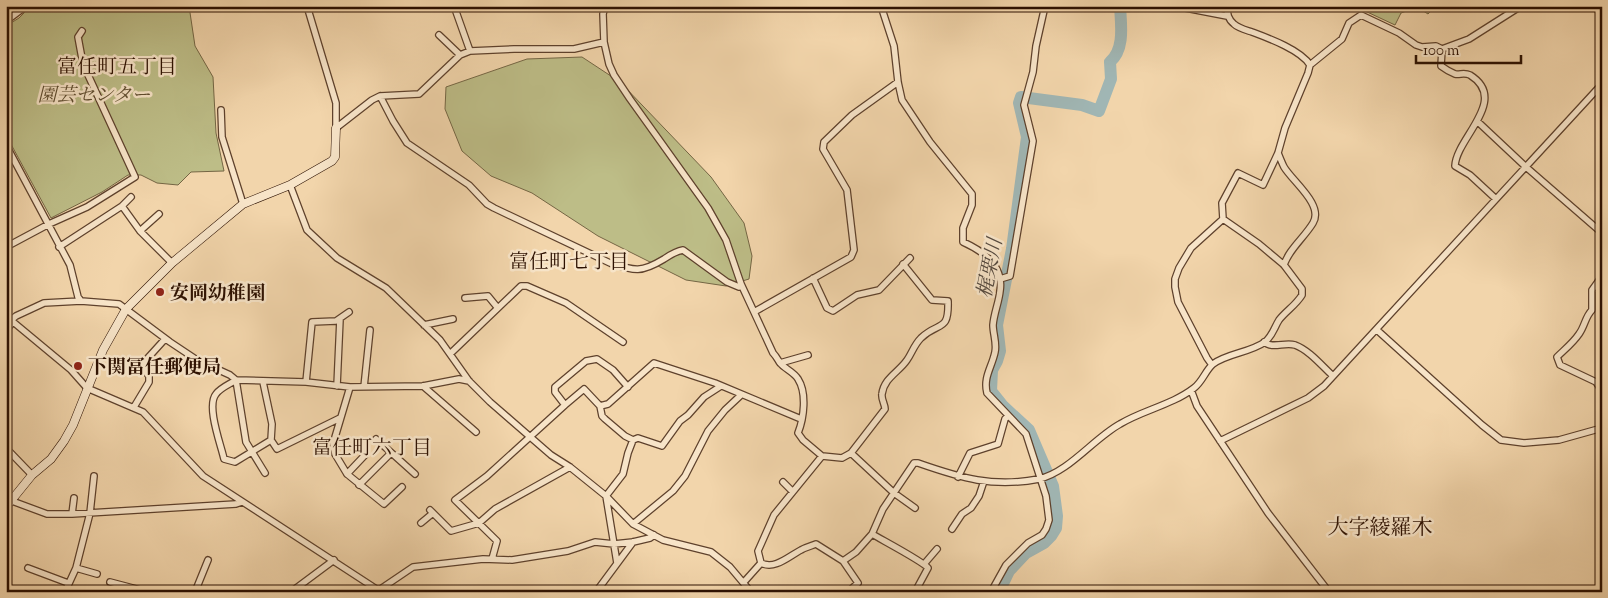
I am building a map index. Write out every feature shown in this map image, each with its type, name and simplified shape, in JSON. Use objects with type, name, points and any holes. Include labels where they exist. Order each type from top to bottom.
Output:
[{"type":"street","points":[[6,21],[26,6]]},
{"type":"street","points":[[242,502],[236,504],[72,514],[47,514],[8,505],[32,475],[51,460],[64,441],[73,425],[103,350],[126,309],[172,263],[243,204],[290,185],[332,161],[335,157],[336,103],[307,6]]},
{"type":"street","points":[[454,6],[470,51]]},
{"type":"street","points":[[605,6],[603,14],[604,42],[609,64],[614,75],[708,208],[726,240],[741,284],[773,353],[780,363],[798,378],[804,399],[798,433],[803,440],[822,456],[842,458],[851,453],[885,409],[881,396],[885,384],[907,361],[913,348],[923,336],[944,325],[948,316],[948,301],[932,300],[904,264]]},
{"type":"street","points":[[881,6],[894,46],[902,100],[930,142],[972,194],[972,205],[963,228],[963,242],[988,256],[1000,279],[1000,290],[993,324],[996,349],[987,373],[987,393],[1026,434],[1046,496],[1048,520],[1046,529],[1042,535],[1028,543],[1006,565],[991,592]]},
{"type":"street","points":[[1000,279],[1010,276],[1031,151],[1032,141],[1024,106],[1033,72],[1036,46],[1045,6]]},
{"type":"street","points":[[1175,6],[1227,16],[1234,24],[1302,56],[1310,65]]},
{"type":"street","points":[[1227,6],[1227,16]]},
{"type":"street","points":[[1212,365],[1178,302],[1175,279],[1191,248],[1222,219],[1222,204],[1238,173],[1263,185],[1278,153],[1285,128],[1310,65],[1342,39],[1349,23],[1361,15],[1400,33],[1416,45],[1422,47],[1436,46],[1442,49],[1469,40],[1521,6]]},
{"type":"street","points":[[6,247],[49,224],[87,207],[135,177],[83,64],[78,37],[82,31]]},
{"type":"street","points":[[439,35],[460,55]]},
{"type":"street","points":[[336,128],[380,96],[419,94],[460,55],[470,51],[574,49],[604,42]]},
{"type":"street","points":[[1442,49],[1441,66],[1456,74],[1465,73],[1470,76],[1480,86],[1485,103],[1477,121],[1457,152],[1455,166],[1470,174],[1496,199]]},
{"type":"street","points":[[754,312],[851,257],[854,250],[847,190],[823,149],[824,142],[852,115],[898,82]]},
{"type":"street","points":[[1220,441],[1308,398],[1324,386],[1602,84]]},
{"type":"street","points":[[380,96],[407,143],[469,185],[487,204],[494,208],[616,265],[646,269],[674,252],[683,250],[727,282],[739,287],[741,284]]},
{"type":"street","points":[[221,110],[222,137],[243,204]]},
{"type":"street","points":[[1477,121],[1526,167],[1602,233]]},
{"type":"street","points":[[6,145],[70,265],[78,297],[81,301]]},
{"type":"street","points":[[1278,153],[1285,169],[1308,197],[1316,214],[1314,222],[1287,258],[1284,266]]},
{"type":"street","points":[[290,185],[307,230],[336,258],[386,288],[440,340],[469,381],[490,402],[551,455],[570,467],[606,496],[633,524],[663,540],[711,552],[721,559],[744,582],[750,592]]},
{"type":"street","points":[[60,247],[122,206],[131,197]]},
{"type":"street","points":[[122,206],[140,231],[172,263]]},
{"type":"street","points":[[140,231],[159,214]]},
{"type":"street","points":[[843,561],[856,552],[872,534],[883,509],[914,463],[958,477],[1004,483],[1041,478],[1054,474],[1060,471],[1101,435],[1121,423],[1177,399],[1200,382],[1212,365],[1251,350],[1272,336],[1278,321],[1302,295],[1302,289],[1284,266],[1259,244],[1222,219]]},
{"type":"street","points":[[813,278],[827,308],[833,311],[857,295],[879,290],[910,258]]},
{"type":"street","points":[[1602,276],[1592,290],[1592,310],[1587,315],[1585,325],[1579,335],[1557,357],[1560,365],[1596,382],[1602,391]]},
{"type":"street","points":[[451,353],[521,286],[527,286],[566,303],[623,342]]},
{"type":"street","points":[[465,298],[488,296],[497,307]]},
{"type":"street","points":[[6,330],[10,319],[44,304],[81,301],[119,304],[198,360],[230,374],[236,380],[246,442],[265,473]]},
{"type":"street","points":[[306,382],[312,322],[336,321],[349,312]]},
{"type":"street","points":[[10,319],[71,370],[87,388],[143,412],[203,476],[380,591],[413,567],[512,560],[568,551],[595,542],[614,544],[633,542],[650,538],[654,535]]},
{"type":"street","points":[[337,386],[340,319]]},
{"type":"street","points":[[424,325],[453,319]]},
{"type":"street","points":[[364,387],[370,330]]},
{"type":"street","points":[[1376,330],[1501,440],[1524,443],[1560,440],[1591,433],[1602,428]]},
{"type":"street","points":[[134,407],[149,382],[149,376],[142,367],[165,338]]},
{"type":"street","points":[[1264,342],[1267,345],[1294,345],[1303,349],[1333,376]]},
{"type":"street","points":[[780,363],[808,355]]},
{"type":"street","points":[[564,405],[555,392],[555,387],[586,362],[597,359],[612,370],[628,387]]},
{"type":"street","points":[[600,406],[608,404],[654,363],[741,395],[749,396],[801,419]]},
{"type":"street","points":[[271,440],[235,462],[224,460],[213,414],[212,402],[216,394],[236,380],[306,382],[350,388],[423,386],[459,378],[469,381]]},
{"type":"street","points":[[263,382],[272,424],[271,440],[277,449],[340,418]]},
{"type":"street","points":[[423,386],[476,432]]},
{"type":"street","points":[[492,560],[497,541],[455,500],[487,476],[584,389],[600,406],[602,416],[625,436],[633,440],[638,438],[662,446],[680,421],[704,397],[720,386]]},
{"type":"street","points":[[350,388],[340,418],[334,444],[334,454],[347,474],[384,504],[402,487]]},
{"type":"street","points":[[1191,390],[1197,406],[1268,513],[1329,592]]},
{"type":"street","points":[[633,524],[673,492],[685,476],[708,431],[741,395]]},
{"type":"street","points":[[958,477],[970,453],[998,444],[1005,419],[1008,416]]},
{"type":"street","points":[[376,439],[415,474]]},
{"type":"street","points":[[617,563],[606,496],[623,474],[633,440]]},
{"type":"street","points":[[6,448],[32,475]]},
{"type":"street","points":[[359,485],[391,453]]},
{"type":"street","points":[[851,453],[894,493],[915,508]]},
{"type":"street","points":[[347,474],[365,454]]},
{"type":"street","points":[[822,456],[774,515],[758,551],[761,563],[765,566],[780,562],[803,548],[816,544],[843,561],[858,583],[848,592]]},
{"type":"street","points":[[421,523],[431,512],[451,531],[479,523],[495,509],[570,467]]},
{"type":"street","points":[[65,592],[76,568],[90,513],[94,476]]},
{"type":"street","points":[[952,529],[962,514],[971,508],[979,496],[984,481]]},
{"type":"street","points":[[783,482],[792,491]]},
{"type":"street","points":[[72,514],[74,498]]},
{"type":"street","points":[[872,534],[925,563],[928,568],[915,592]]},
{"type":"street","points":[[595,591],[633,542]]},
{"type":"street","points":[[925,563],[937,549]]},
{"type":"street","points":[[194,592],[208,560]]},
{"type":"street","points":[[292,592],[334,560]]},
{"type":"street","points":[[744,582],[761,563]]},
{"type":"street","points":[[28,568],[68,583]]},
{"type":"street","points":[[76,568],[97,574]]},
{"type":"street","points":[[114,581],[139,586],[148,592]]},
{"type":"green space","name":"園芸センター","points":[[31,6],[189,6],[195,46],[213,77],[216,133],[224,171],[191,172],[178,185],[157,183],[141,175],[128,175],[102,192],[51,218],[6,135],[6,26],[19,18]]},
{"type":"green space","points":[[1353,6],[1427,6],[1431,11],[1428,14],[1417,7],[1401,13],[1395,25],[1365,11],[1365,9]]},
{"type":"green space","points":[[582,57],[620,82],[711,177],[744,223],[752,256],[749,279],[726,286],[686,280],[598,236],[532,193],[491,176],[462,151],[445,109],[446,87],[527,59]]},
{"type":"waterway","name":"梶栗川","points":[[999,592],[1009,571],[1026,553],[1044,543],[1051,536],[1056,528],[1057,516],[1053,486],[1029,430],[1003,406],[991,391],[992,370],[1000,351],[997,325],[1012,249],[1027,137],[1019,103],[1021,97],[1082,105],[1099,111],[1111,79],[1110,62],[1115,57],[1120,44],[1120,6]]},
{"type":"place","name":"安岡幼稚園","points":[[160,292]]},
{"type":"place","name":"下関冨任郵便局","points":[[78,366]]},
{"type":"district","name":"富任町五丁目","points":[[117,66]]},
{"type":"district","name":"富任町七丁目","points":[[569,261]]},
{"type":"district","name":"富任町六丁目","points":[[372,447]]},
{"type":"district","name":"大字綾羅木","points":[[1380,527]]}]
